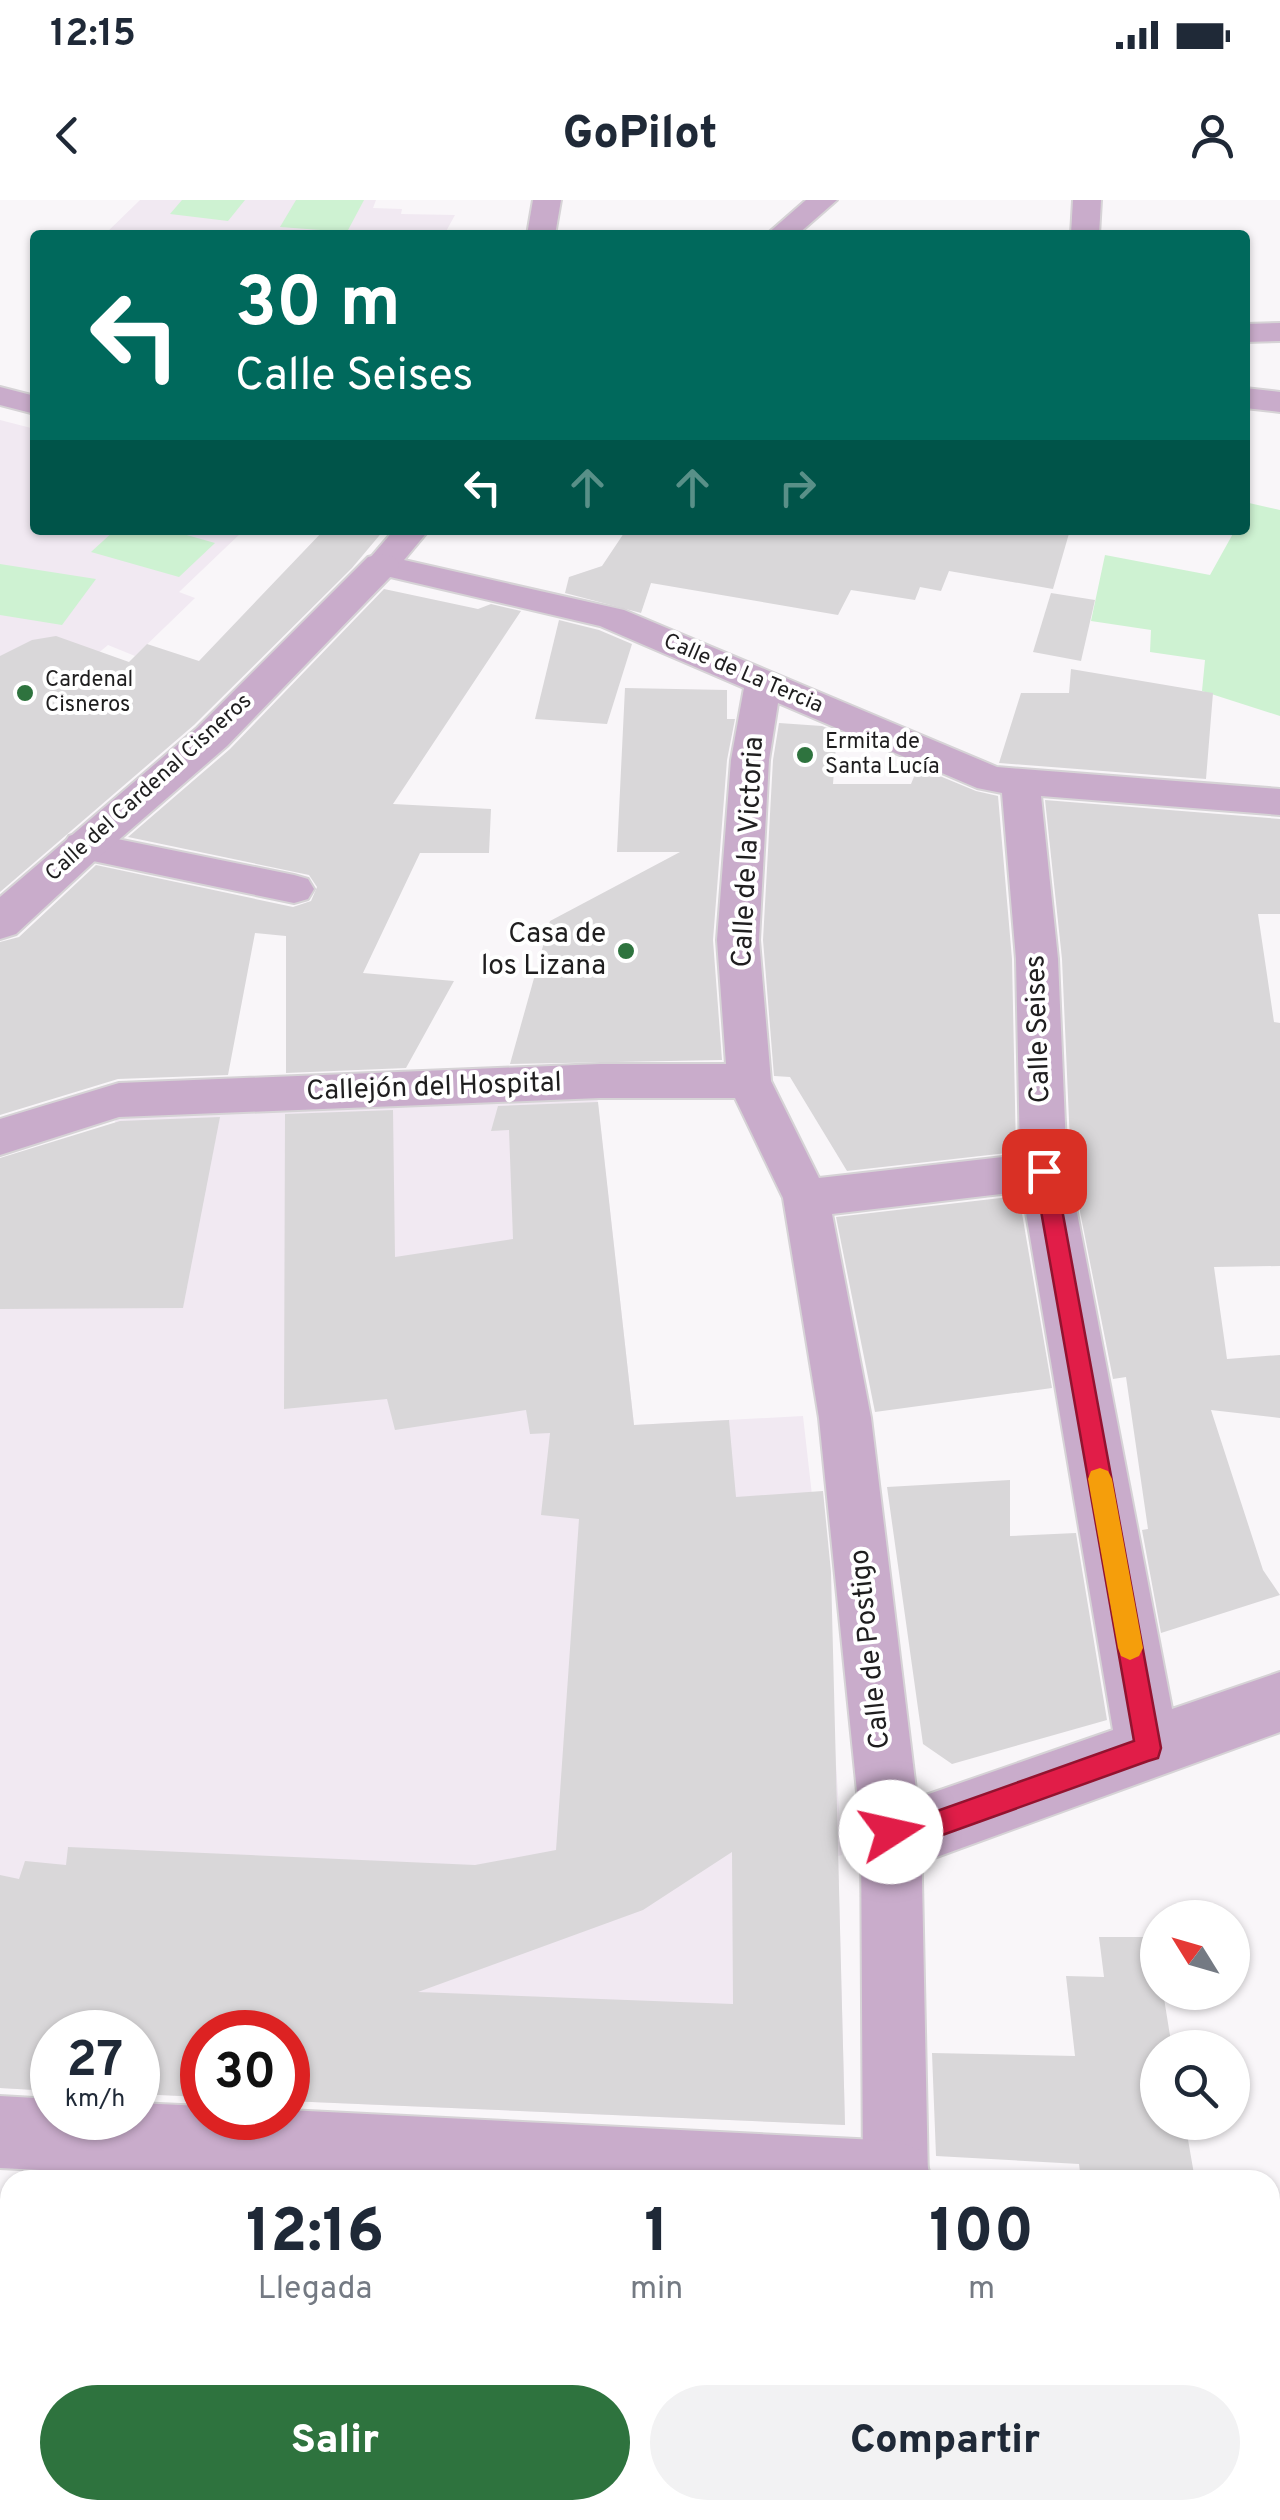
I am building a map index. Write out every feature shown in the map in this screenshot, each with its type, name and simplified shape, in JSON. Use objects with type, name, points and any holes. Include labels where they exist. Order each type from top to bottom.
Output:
[{"type":"street","points":[[542,230],[547,200]]},
{"type":"street","points":[[786,230],[823,200]]},
{"type":"street","points":[[1084,230],[1087,200]]},
{"type":"street","points":[[1250,333],[1280,332]]},
{"type":"street","points":[[0,396],[30,404]]},
{"type":"street","points":[[1250,399],[1280,402]]},
{"type":"street","points":[[381,566],[408,535]]},
{"type":"street","name":"Calle de La Tercia","points":[[381,566],[611,618],[991,779],[1280,802]]},
{"type":"street","name":"Calle del Cardenal Cisneros","points":[[0,923],[212,737],[381,566]]},
{"type":"street","name":"Calle de la Victoria","points":[[749,1081],[738,940],[750,760],[763,683]]},
{"type":"street","name":"Calle Seises","points":[[1020,780],[1038,959],[1044,1171],[1148,1748]]},
{"type":"street","points":[[84,846],[294,889]]},
{"type":"street","name":"Callejón del Hospital","points":[[0,1137],[119,1100],[600,1081],[749,1081]]},
{"type":"street","name":"Calle de Postigo","points":[[749,1081],[806,1198],[844,1418],[891,1832],[896,2170]]},
{"type":"street","points":[[806,1198],[1044,1171]]},
{"type":"street","points":[[891,1832],[923,1829],[1280,1702]]},
{"type":"street","points":[[0,2132],[740,2170]]},
{"type":"shaded area","points":[[140,200],[376,200],[373,208],[402,209],[401,214],[455,215],[447,230],[109,230]]},
{"type":"shaded area","points":[[0,420],[30,428],[30,535],[239,535],[179,592],[195,598],[135,656],[108,645],[4,731],[0,729]]},
{"type":"shaded area","points":[[597,1095],[634,1425],[803,1416],[827,1627],[842,1855],[838,1856],[845,2125],[310,2102],[310,2010],[180,2010],[180,2096],[160,2095],[160,2010],[30,2010],[30,2090],[0,2088],[0,1181],[100,1185],[118,1110]]},
{"type":"green space","points":[[182,200],[245,200],[228,221],[170,214]]},
{"type":"green space","points":[[296,200],[364,200],[348,230],[280,227]]},
{"type":"green space","points":[[1250,503],[1280,510],[1280,716],[1202,691],[1205,660],[1150,652],[1151,630],[1091,621],[1105,555],[1210,575],[1232,535],[1250,535]]},
{"type":"green space","points":[[110,535],[187,535],[215,543],[179,577],[91,552]]},
{"type":"green space","points":[[0,564],[96,579],[62,625],[0,615]]},
{"type":"building","points":[[319,535],[380,535],[352,568],[194,725],[0,892],[0,656],[32,640],[56,636],[129,662],[147,644],[199,661]]},
{"type":"building","points":[[623,535],[1069,535],[1053,589],[949,571],[941,591],[920,587],[915,600],[851,590],[838,615],[651,583],[641,613],[565,593],[569,577],[602,566]]},
{"type":"building","points":[[384,589],[478,609],[491,604],[521,611],[393,804],[491,809],[489,853],[420,853],[363,973],[454,981],[406,1068],[286,1073],[286,936],[255,933],[228,1075],[118,1079],[0,1115],[0,942],[19,937],[96,865],[293,907],[311,901],[317,887],[309,875],[128,837],[230,749]]},
{"type":"building","points":[[1051,593],[1095,600],[1081,661],[1033,652]]},
{"type":"building","points":[[559,620],[632,644],[607,724],[535,719]]},
{"type":"building","points":[[1071,669],[1213,693],[1206,779],[999,763],[1021,693],[1069,693]]},
{"type":"building","points":[[625,688],[727,690],[727,719],[735,719],[727,760],[713,940],[722,1060],[510,1064],[550,921],[680,852],[617,852]]},
{"type":"building","points":[[779,723],[822,726],[837,732],[833,784],[911,784],[918,767],[998,796],[1012,959],[1016,1152],[847,1171],[790,1077],[774,1076],[763,940],[773,760]]},
{"type":"building","points":[[1045,800],[1280,819],[1280,914],[1258,914],[1274,1022],[1280,1023],[1280,1266],[1214,1267],[1227,1359],[1280,1355],[1280,1418],[1211,1410],[1263,1570],[1280,1595],[1161,1633],[1142,1530],[1148,1529],[1126,1377],[1113,1379],[1071,1166],[1062,959]]},
{"type":"building","points":[[598,1102],[634,1425],[729,1420],[736,1497],[823,1491],[831,1572],[845,2125],[310,2102],[310,2010],[180,2010],[180,2096],[160,2095],[160,2010],[30,2010],[30,2090],[0,2088],[0,1875],[19,1879],[25,1861],[66,1865],[68,1847],[475,1865],[556,1850],[579,1519],[541,1515],[550,1433],[530,1434],[526,1410],[395,1430],[387,1399],[284,1409],[285,1114],[393,1110],[395,1257],[513,1239],[509,1130],[491,1131],[498,1106]],"holes":[[[732,1852],[733,2004],[418,1992],[643,1910]]]},
{"type":"building","points":[[220,1117],[183,1308],[0,1309],[0,1158],[120,1121]]},
{"type":"building","points":[[1019,1196],[1052,1388],[875,1412],[836,1217]]},
{"type":"building","points":[[1010,1480],[1010,1536],[1076,1533],[1107,1720],[952,1764],[923,1744],[887,1487]]},
{"type":"building","points":[[1099,1937],[1140,1937],[1140,2010],[1166,2010],[1169,2030],[1140,2030],[1140,2140],[1188,2140],[1193,2170],[1080,2170],[1079,2164],[936,2156],[932,2053],[1075,2056],[1066,1976],[1104,1977]]},
{"type":"slow traffic","points":[[1100,1479],[1130,1648]]},
{"type":"place","name":"Cardenal Cisneros","points":[[25,693]]},
{"type":"place","name":"Ermita de Santa Lucía","points":[[805,755]]},
{"type":"place","name":"Casa de los Lizana","points":[[626,951]]},
{"type":"route","points":[[891,1832],[923,1829],[1148,1748],[1044,1171]]}]
